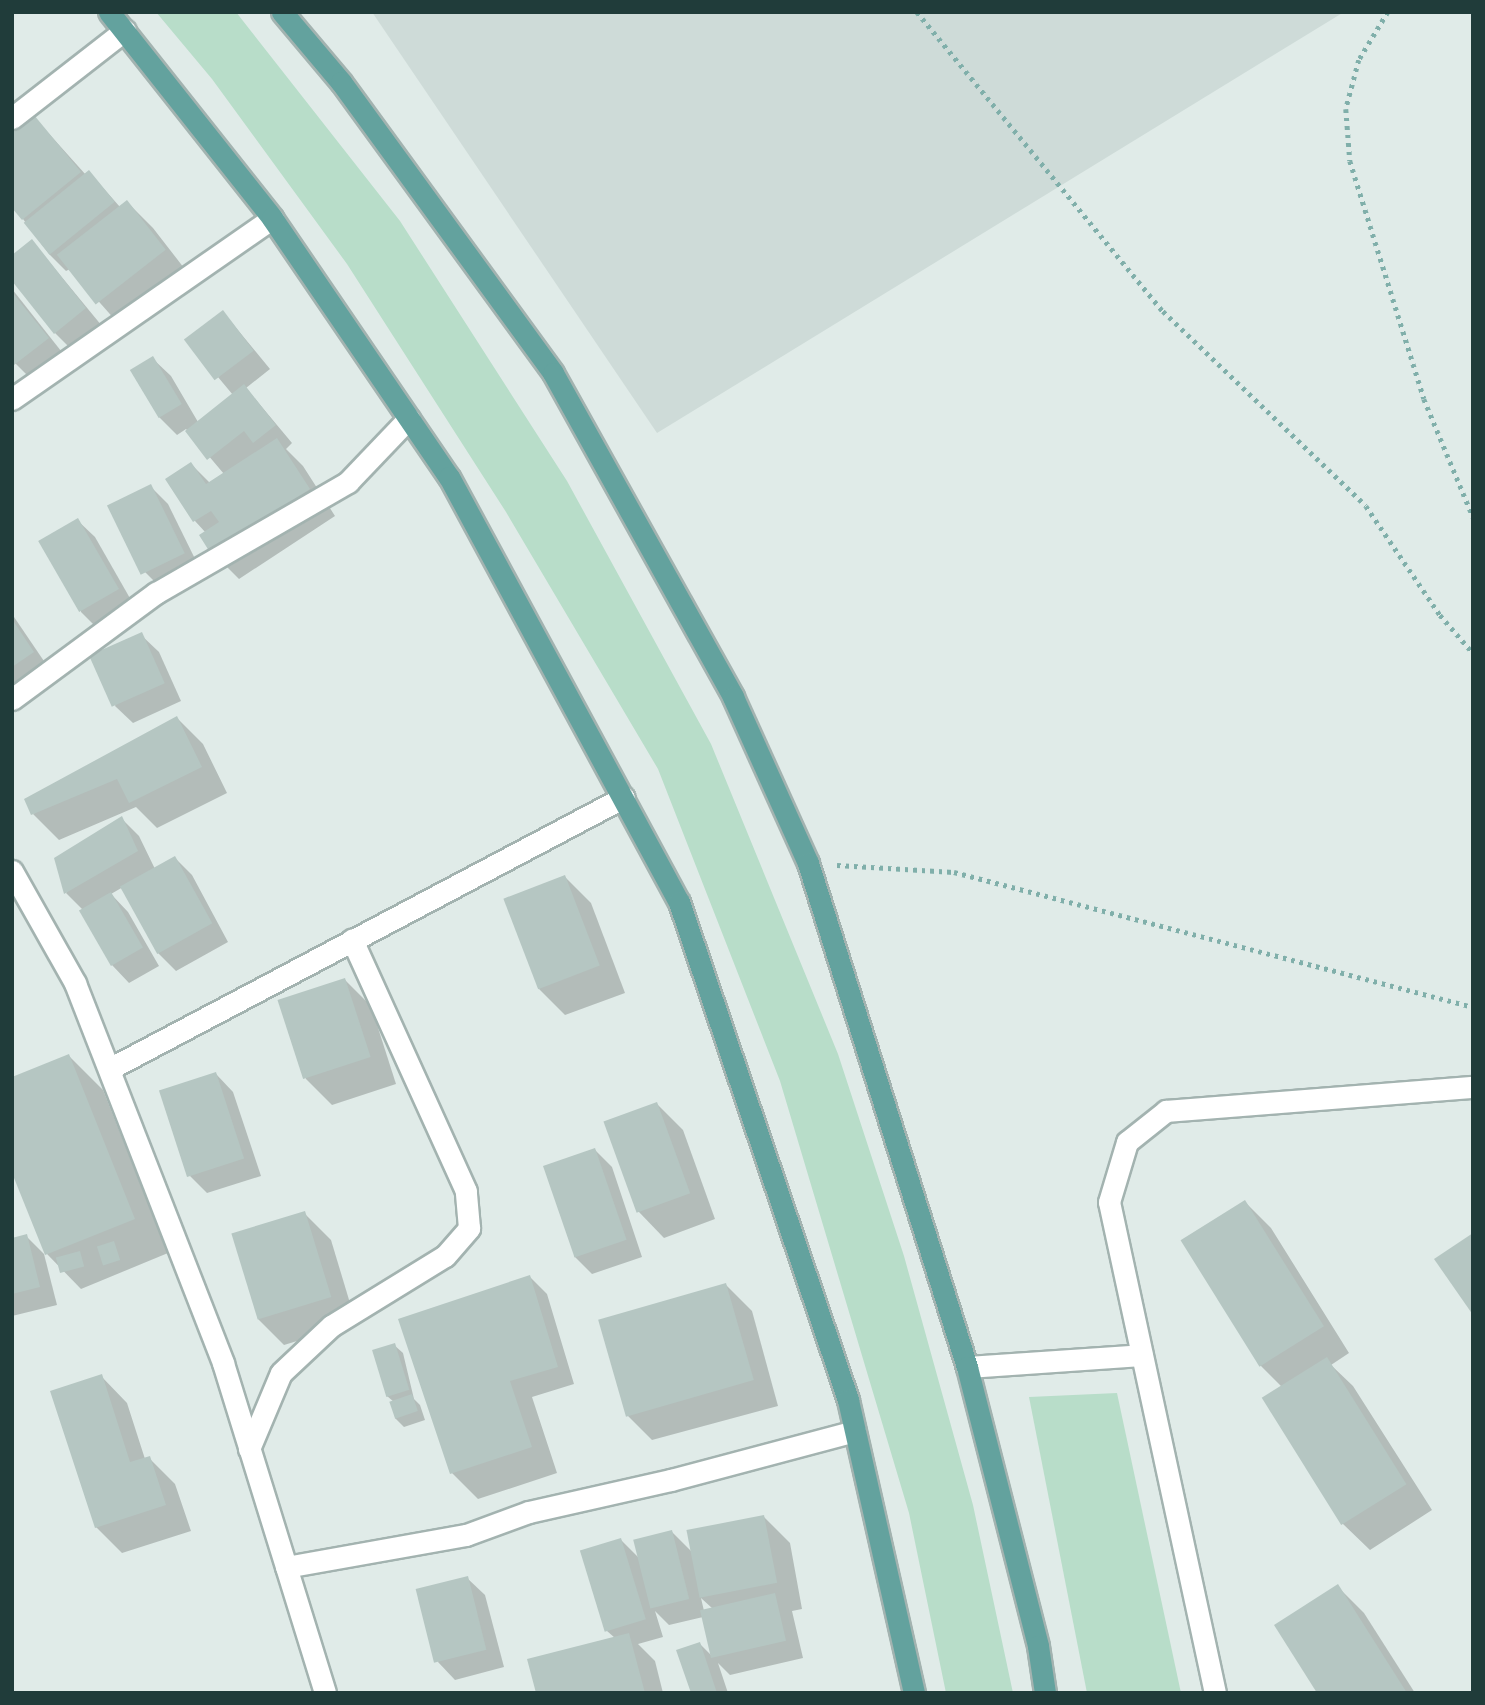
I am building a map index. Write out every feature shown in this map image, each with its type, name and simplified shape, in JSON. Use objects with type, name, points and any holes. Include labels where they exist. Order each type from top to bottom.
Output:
[{"type":"main road","points":[[109,12],[272,218],[449,477],[679,902],[848,1401],[914,1693]]},
{"type":"main road","points":[[282,12],[341,82],[553,373],[733,697],[808,863],[967,1367],[1038,1646],[1045,1693]]},
{"type":"street","points":[[12,118],[125,30]]},
{"type":"street","points":[[12,399],[272,218]]},
{"type":"street","points":[[12,699],[156,593],[348,482],[409,418]]},
{"type":"street","points":[[109,1069],[624,797]]},
{"type":"street","points":[[12,871],[75,983],[223,1363],[325,1693]]},
{"type":"street","points":[[249,1449],[281,1373],[331,1326],[445,1256],[470,1227],[466,1191],[352,940]]},
{"type":"street","points":[[1215,1693],[1109,1202],[1127,1142],[1166,1111],[1473,1087]]},
{"type":"street","points":[[967,1367],[1142,1355]]},
{"type":"street","points":[[285,1567],[466,1535],[529,1512],[671,1480],[855,1431]]},
{"type":"path","points":[[917,12],[1163,311],[1366,506],[1440,615],[1473,653]]},
{"type":"path","points":[[1388,12],[1359,60],[1346,108],[1350,161],[1424,399],[1473,517]]},
{"type":"path","points":[[808,863],[954,872],[1473,1007]]},
{"type":"shaded area","points":[[372,12],[1344,12],[657,433]]},
{"type":"green space","points":[[156,12],[236,12],[400,221],[567,481],[711,744],[838,1054],[904,1256],[973,1505],[1013,1693],[946,1693],[909,1513],[780,1081],[658,769],[506,512],[347,264],[212,79]]},
{"type":"green space","points":[[1117,1393],[1181,1693],[1087,1693],[1029,1397]]},
{"type":"building","points":[[34,115],[81,172],[22,220],[12,208],[12,133]]},
{"type":"building","points":[[89,170],[115,202],[50,255],[24,223]]},
{"type":"building","points":[[127,200],[166,250],[96,304],[57,255]]},
{"type":"building","points":[[32,239],[86,308],[54,334],[12,281],[12,255]]},
{"type":"building","points":[[12,292],[49,338],[14,365],[12,363]]},
{"type":"building","points":[[223,310],[254,351],[215,380],[184,339]]},
{"type":"building","points":[[153,356],[182,404],[159,418],[130,370]]},
{"type":"building","points":[[244,384],[276,425],[253,443],[244,431],[207,460],[185,431]]},
{"type":"building","points":[[277,438],[310,489],[211,554],[199,535],[219,522],[211,511],[193,522],[165,479],[191,462],[206,484]]},
{"type":"building","points":[[151,484],[185,553],[141,575],[107,505]]},
{"type":"building","points":[[78,518],[119,589],[79,612],[38,541]]},
{"type":"building","points":[[12,619],[34,652],[12,667]]},
{"type":"building","points":[[142,632],[165,683],[112,707],[89,656]]},
{"type":"building","points":[[177,716],[202,767],[129,803],[117,779],[31,815],[24,799]]},
{"type":"building","points":[[122,816],[138,851],[64,894],[54,858]]},
{"type":"building","points":[[175,856],[212,923],[157,954],[120,887]]},
{"type":"building","points":[[565,875],[600,966],[538,989],[503,899]]},
{"type":"building","points":[[111,892],[143,947],[111,966],[79,910]]},
{"type":"building","points":[[345,978],[371,1057],[303,1079],[277,1000]]},
{"type":"building","points":[[69,1054],[135,1219],[45,1255],[12,1173],[12,1077]]},
{"type":"building","points":[[216,1072],[244,1159],[187,1177],[159,1091]]},
{"type":"building","points":[[657,1102],[690,1193],[637,1213],[603,1121]]},
{"type":"building","points":[[595,1148],[627,1240],[575,1258],[543,1166]]},
{"type":"building","points":[[1245,1200],[1324,1326],[1260,1367],[1181,1240]]},
{"type":"building","points":[[305,1211],[331,1297],[258,1320],[231,1234]]},
{"type":"building","points":[[1473,1233],[1473,1315],[1434,1259]]},
{"type":"building","points":[[27,1234],[40,1287],[12,1294],[12,1238]]},
{"type":"building","points":[[114,1241],[120,1260],[103,1266],[97,1247]]},
{"type":"building","points":[[80,1251],[84,1266],[60,1273],[56,1257]]},
{"type":"building","points":[[530,1275],[558,1367],[510,1381],[532,1447],[450,1474],[398,1319]]},
{"type":"building","points":[[726,1283],[754,1380],[626,1417],[598,1320]]},
{"type":"building","points":[[395,1343],[409,1390],[386,1397],[372,1350]]},
{"type":"building","points":[[1327,1357],[1406,1484],[1341,1525],[1262,1398]]},
{"type":"building","points":[[102,1374],[130,1462],[150,1456],[166,1505],[95,1528],[50,1391]]},
{"type":"building","points":[[412,1394],[418,1411],[395,1419],[389,1402]]},
{"type":"building","points":[[764,1515],[777,1583],[700,1598],[686,1530]]},
{"type":"building","points":[[672,1530],[689,1599],[650,1609],[633,1540]]},
{"type":"building","points":[[621,1538],[646,1619],[605,1632],[580,1551]]},
{"type":"building","points":[[468,1576],[486,1650],[434,1663],[416,1589]]},
{"type":"building","points":[[1338,1584],[1407,1693],[1317,1693],[1274,1625]]},
{"type":"building","points":[[775,1593],[786,1641],[711,1658],[700,1610]]},
{"type":"building","points":[[629,1633],[645,1693],[536,1693],[527,1659]]},
{"type":"building","points":[[700,1642],[717,1693],[691,1693],[676,1650]]}]
